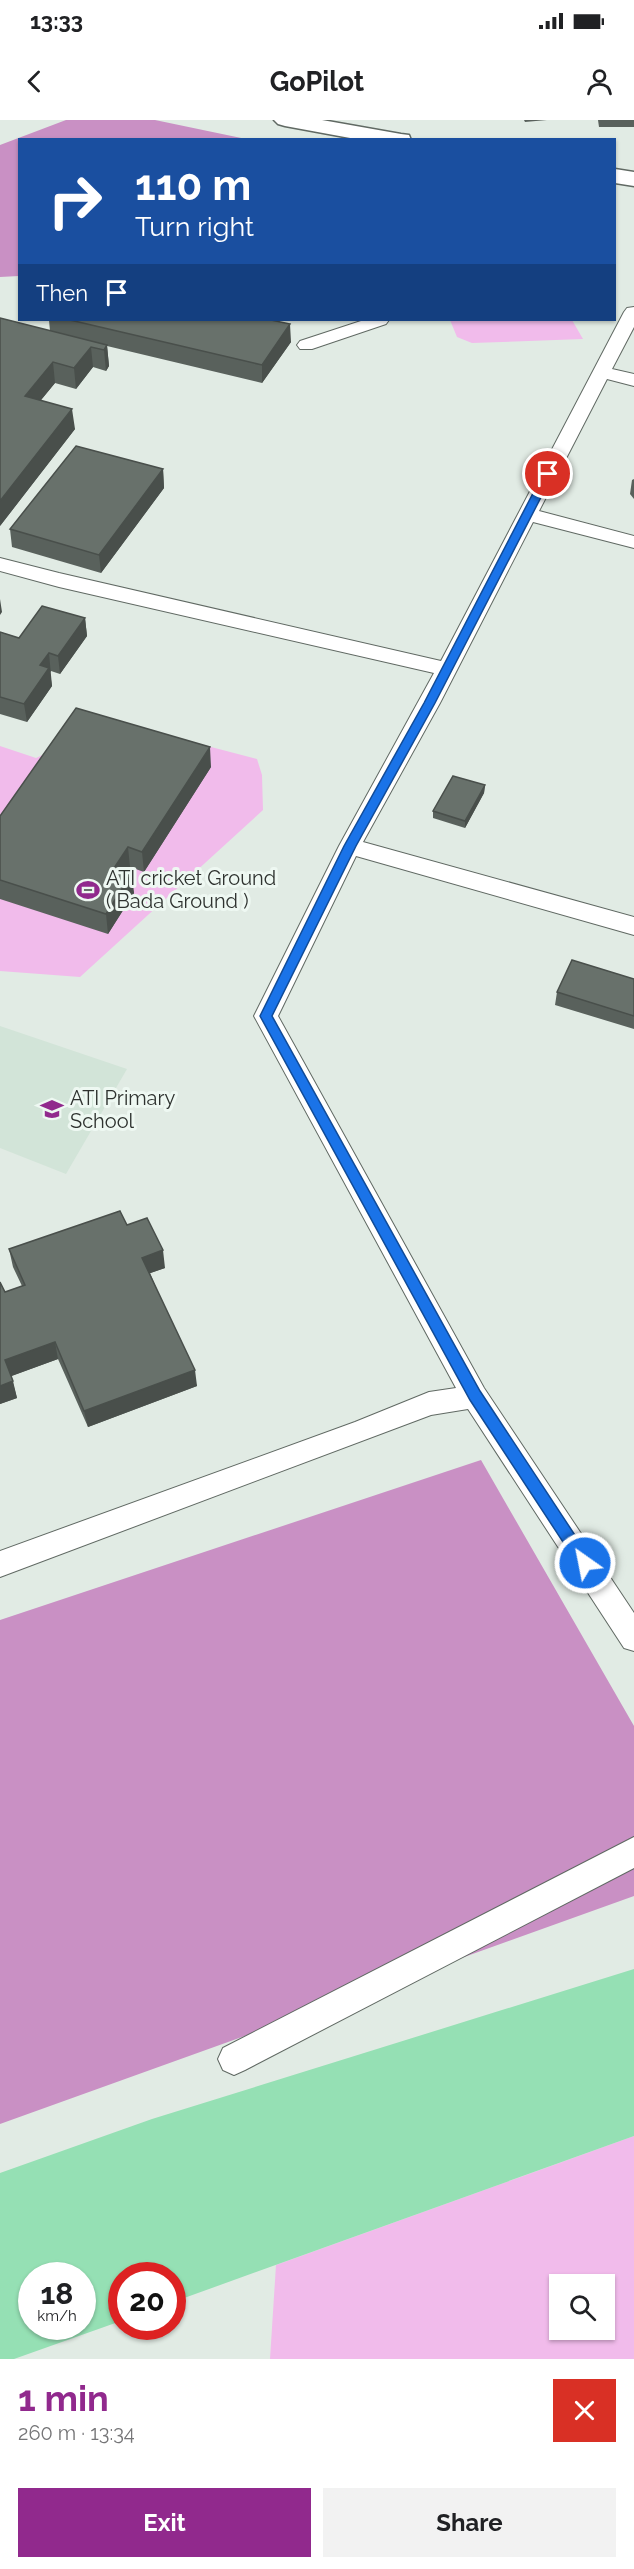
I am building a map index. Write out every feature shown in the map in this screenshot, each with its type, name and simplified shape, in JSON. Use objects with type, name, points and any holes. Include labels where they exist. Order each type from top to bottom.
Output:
[{"type":"main road","points":[[285,120],[389,138]]},
{"type":"main road","points":[[616,176],[634,179]]},
{"type":"lane","points":[[627,310],[601,372],[447,669],[350,846],[266,1016],[475,1396],[634,1638]]},
{"type":"lane","points":[[306,345],[377,321]]},
{"type":"lane","points":[[601,372],[634,380]]},
{"type":"lane","points":[[527,514],[634,542]]},
{"type":"lane","points":[[0,564],[59,580],[447,669]]},
{"type":"lane","points":[[350,846],[634,926]]},
{"type":"lane","points":[[0,1564],[365,1430],[429,1404],[475,1396]]},
{"type":"lane","points":[[234,2059],[634,1852]]},
{"type":"shaded area","points":[[66,120],[155,120],[241,138],[18,138]]},
{"type":"shaded area","points":[[18,138],[18,276],[0,277],[0,145]]},
{"type":"shaded area","points":[[450,321],[573,321],[583,339],[472,343],[457,337]]},
{"type":"shaded area","name":"ATI cricket Ground ( Bada Ground )","points":[[107,725],[192,742],[257,759],[262,775],[263,810],[80,977],[0,971],[0,746],[36,758]]},
{"type":"shaded area","name":"ATI Primary School","points":[[0,1026],[127,1069],[66,1174],[0,1148]]},
{"type":"shaded area","points":[[481,1460],[634,1726],[634,1896],[0,2124],[0,1620]]},
{"type":"shaded area","points":[[634,1969],[634,2136],[186,2297],[186,2262],[108,2262],[108,2326],[96,2330],[96,2262],[18,2262],[18,2340],[68,2340],[14,2359],[0,2359],[0,2173],[152,2119]]},
{"type":"shaded area","points":[[634,2136],[634,2359],[270,2359],[276,2265]]},
{"type":"building","points":[[0,318],[107,345],[104,350],[91,347],[74,368],[53,362],[25,396],[72,409],[0,501]]},
{"type":"building","points":[[74,321],[276,321],[290,324],[262,365]]},
{"type":"building","points":[[76,446],[163,469],[99,555],[10,529]]},
{"type":"building","points":[[42,606],[85,618],[58,656],[49,653],[40,665],[49,668],[24,704],[0,697],[0,632],[19,638]]},
{"type":"building","points":[[76,708],[210,747],[142,852],[128,847],[114,868],[132,873],[106,914],[0,880],[0,816]]},
{"type":"building","points":[[453,776],[485,785],[465,821],[433,811]]},
{"type":"building","points":[[572,960],[634,979],[634,1016],[557,992]]},
{"type":"building","points":[[120,1211],[127,1225],[147,1218],[163,1250],[142,1258],[195,1370],[84,1411],[55,1342],[5,1360],[13,1381],[0,1386],[0,1282],[5,1292],[25,1285],[9,1249]]},
{"type":"place","name":"ATI cricket Ground ( Bada Ground )","points":[[88,890]]},
{"type":"place","name":"ATI Primary School","points":[[52,1109]]},
{"type":"route","points":[[548,474],[429,703],[350,846],[266,1016],[475,1396],[585,1563]]}]
